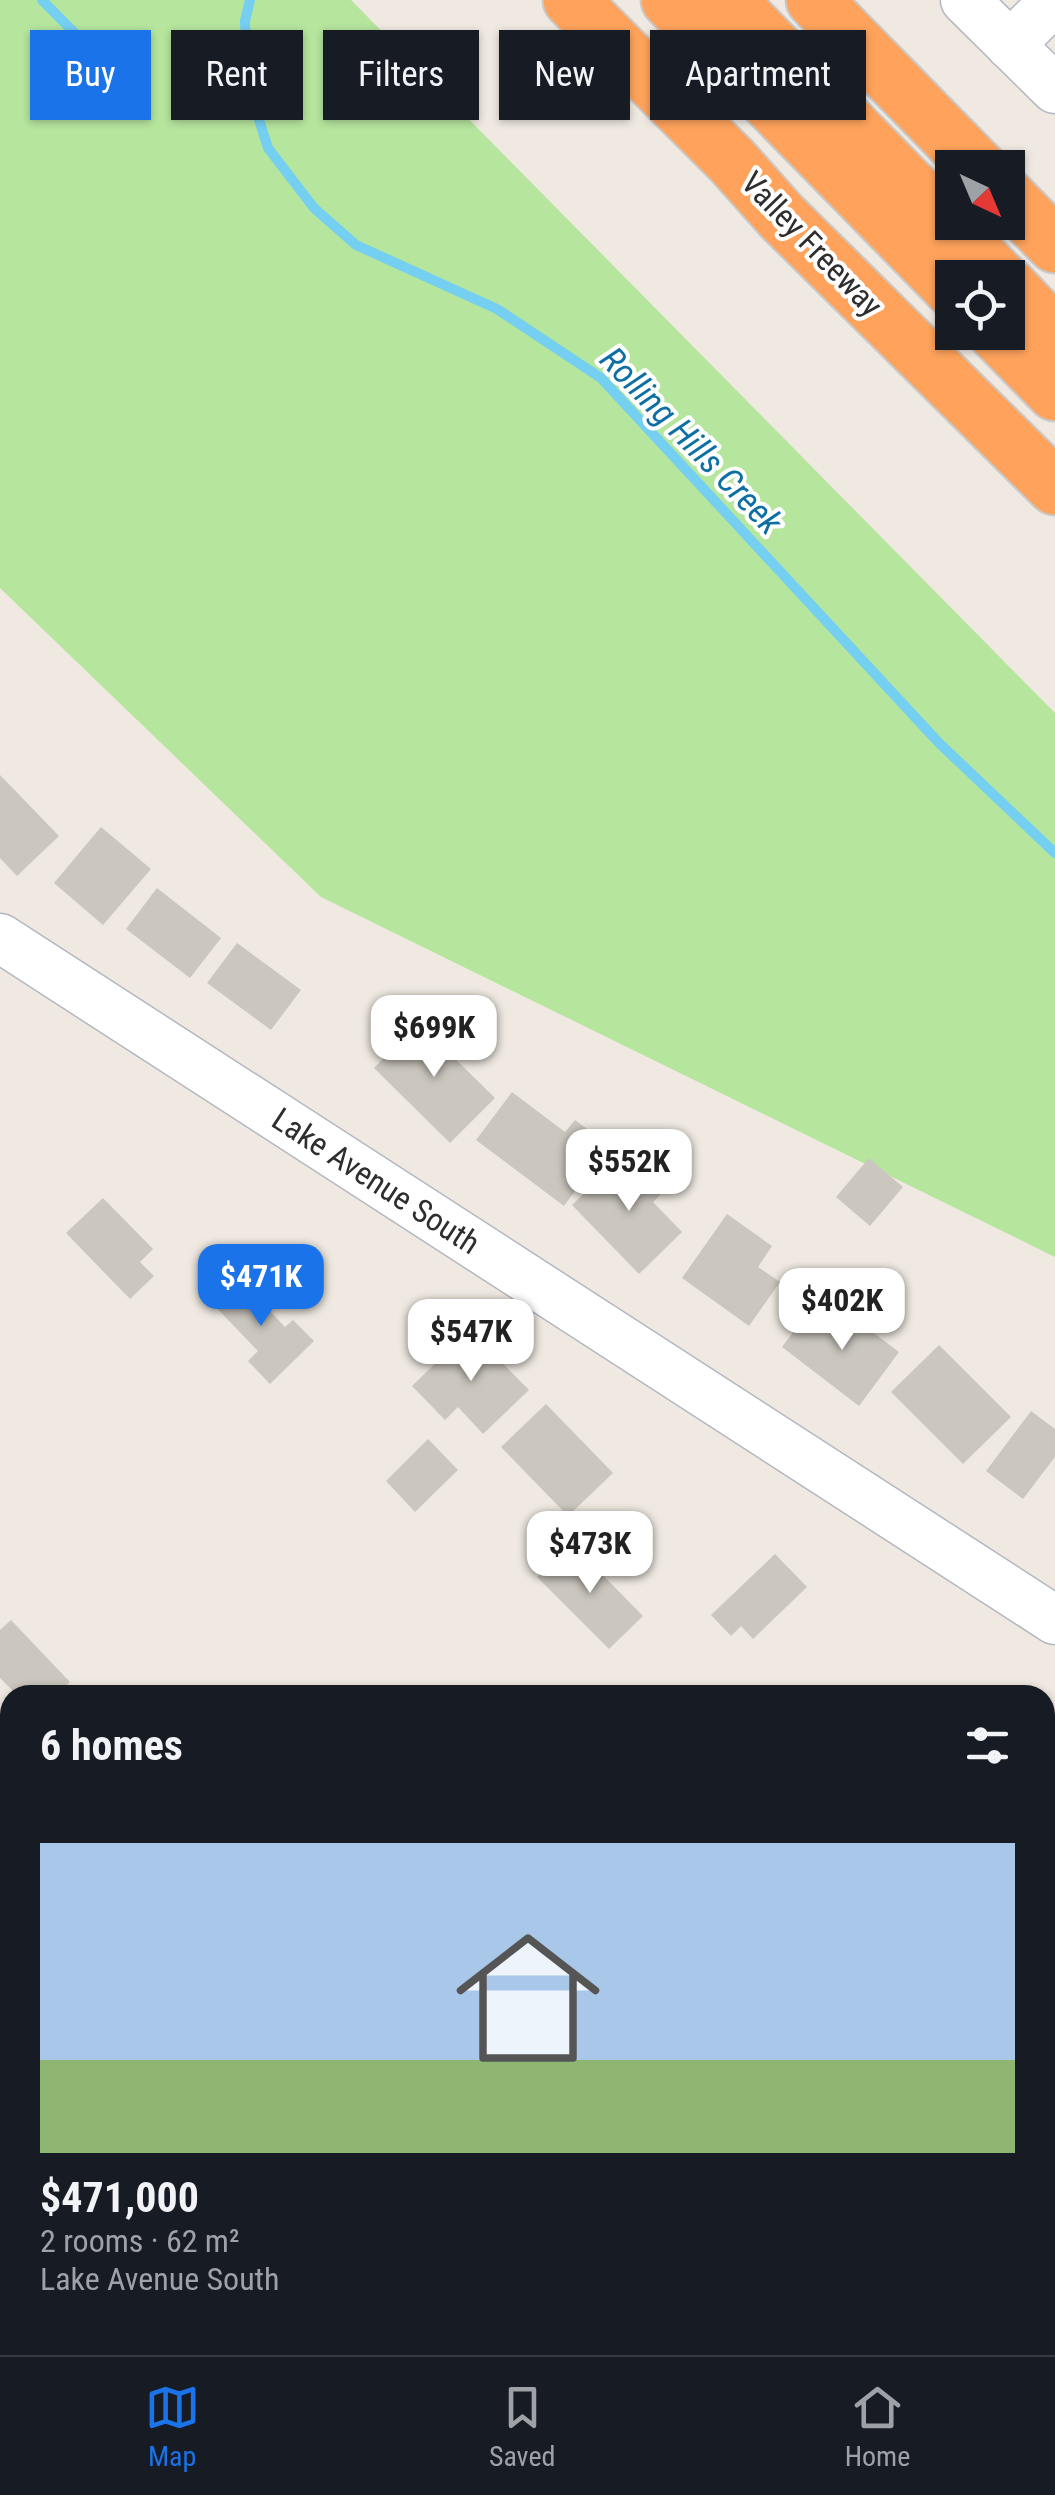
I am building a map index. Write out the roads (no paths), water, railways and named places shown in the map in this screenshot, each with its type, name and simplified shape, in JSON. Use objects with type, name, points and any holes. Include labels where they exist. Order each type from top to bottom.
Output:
[{"type":"highway","name":"Valley Freeway","points":[[570,0],[1055,488]]},
{"type":"highway","points":[[669,0],[935,272]]},
{"type":"highway","points":[[728,0],[982,260]]},
{"type":"highway","points":[[814,0],[961,150]]},
{"type":"highway","points":[[1025,214],[1055,245]]},
{"type":"highway","points":[[781,216],[836,294],[1055,518]]},
{"type":"highway","points":[[1025,303],[1055,334]]},
{"type":"highway","points":[[1013,350],[1055,393]]},
{"type":"street","points":[[965,0],[1055,89]]},
{"type":"street","points":[[1010,45],[1055,0]]},
{"type":"street","name":"Lake Avenue South","points":[[0,938],[1055,1620]]},
{"type":"waterway","points":[[42,0],[72,30]]},
{"type":"waterway","name":"Rolling Hills Creek","points":[[250,0],[245,21],[247,82],[268,148],[314,208],[356,245],[497,309],[601,378],[939,743],[1055,853]]}]
